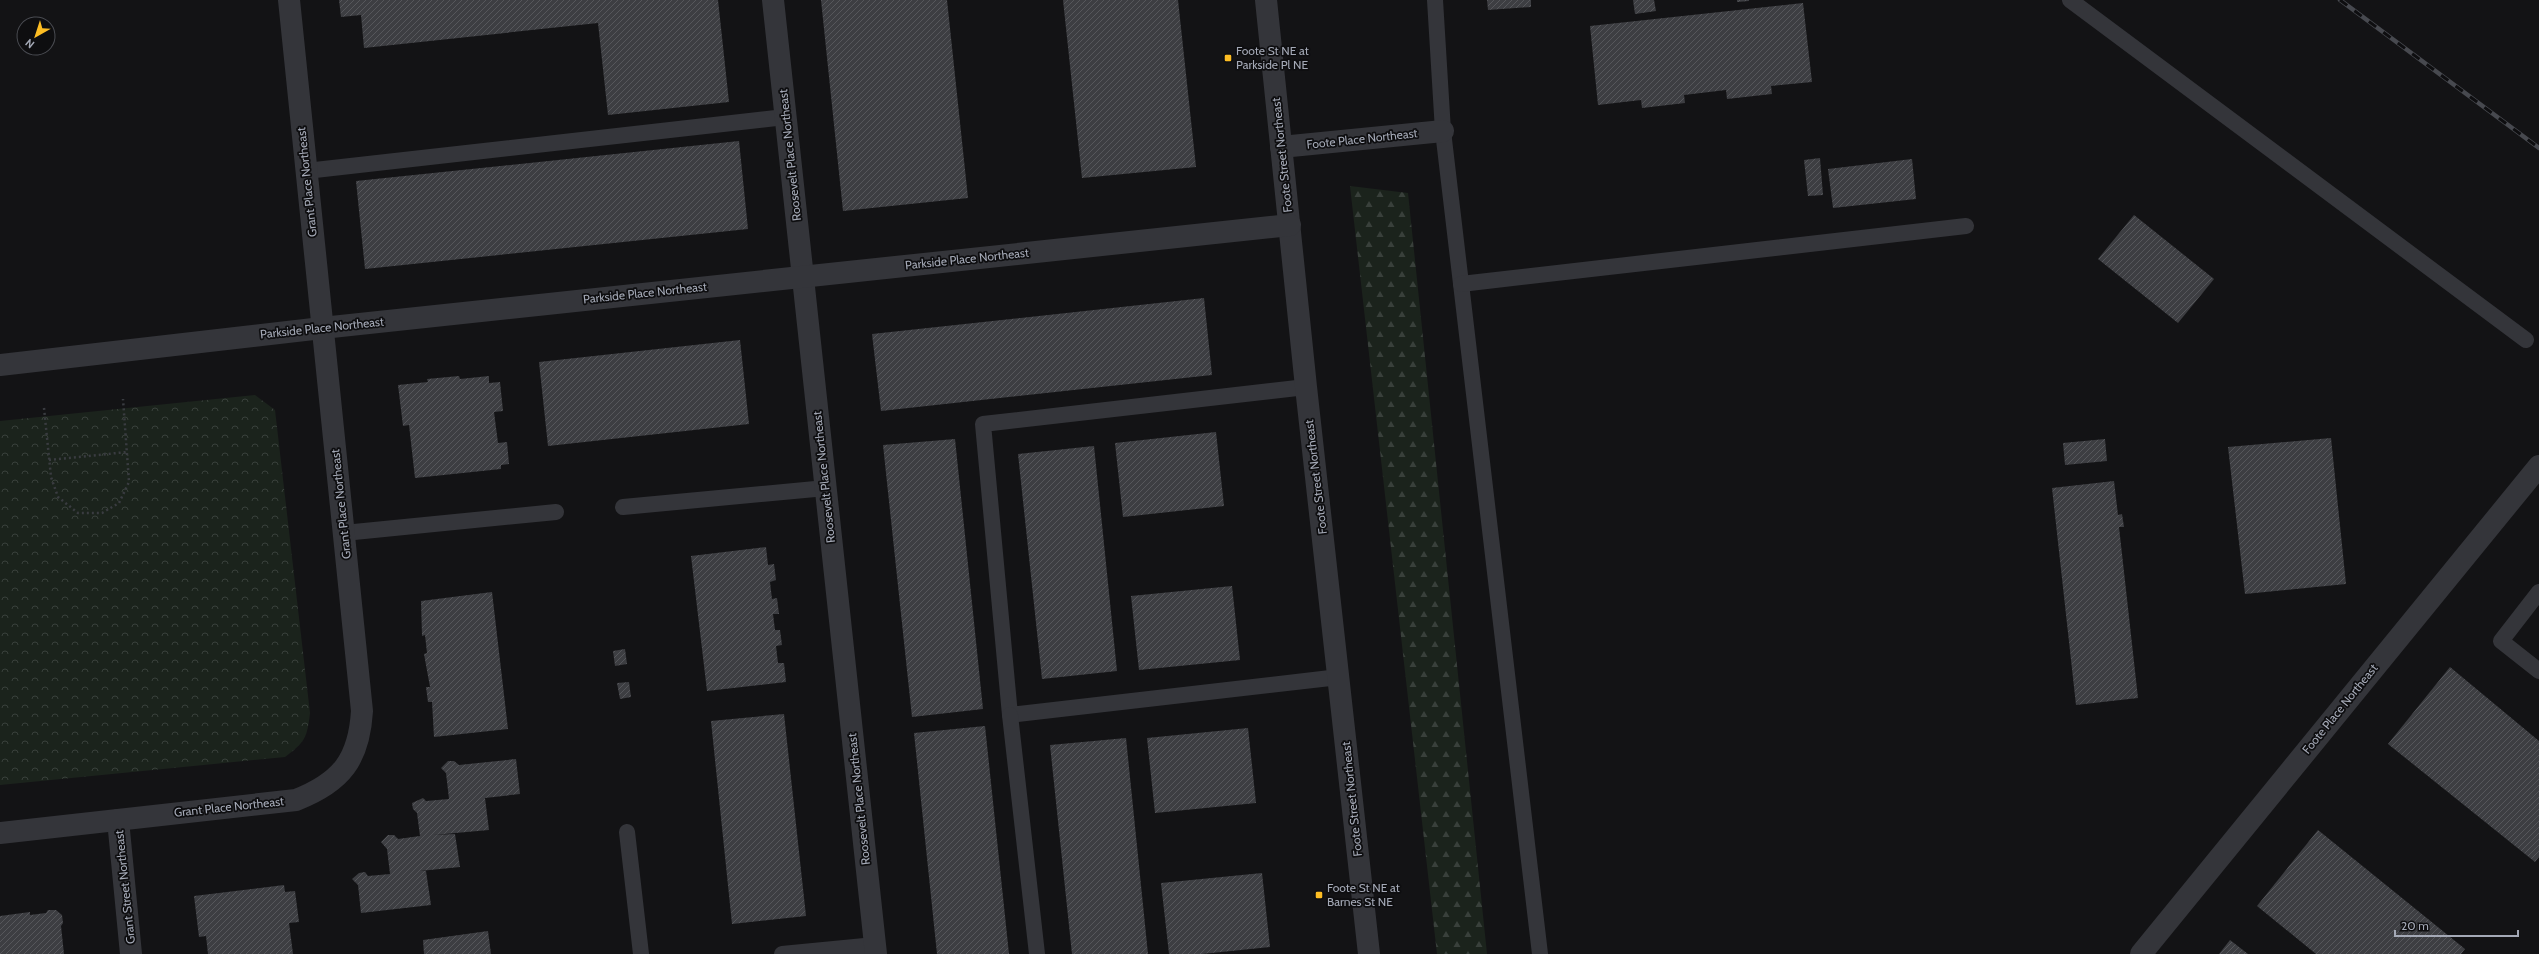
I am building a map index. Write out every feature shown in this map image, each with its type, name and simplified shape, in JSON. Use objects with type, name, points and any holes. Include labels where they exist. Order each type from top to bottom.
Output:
[{"type":"street","name":"Grant Place Northeast","points":[[0,833],[296,800],[318,791],[346,767],[361,734],[362,711],[289,0]]},
{"type":"street","name":"Roosevelt Place Northeast","points":[[773,0],[875,950]]},
{"type":"street","name":"Foote Street Northeast","points":[[1266,0],[1306,387],[1369,954]]},
{"type":"street","name":"Foote Place Northeast","points":[[1281,147],[1442,131]]},
{"type":"street","name":"Parkside Place Northeast","points":[[0,365],[322,328],[1290,225]]},
{"type":"street","name":"Foote Place Northeast","points":[[2141,954],[2539,466]]},
{"type":"street","name":"Grant Street Northeast","points":[[118,820],[131,954]]},
{"type":"lane","points":[[1435,0],[1442,131],[1540,954]]},
{"type":"lane","points":[[2070,0],[2526,340]]},
{"type":"lane","points":[[306,171],[786,117]]},
{"type":"lane","points":[[1461,284],[1966,226]]},
{"type":"lane","points":[[1037,954],[1010,715],[983,424],[1306,387]]},
{"type":"lane","points":[[623,507],[826,488]]},
{"type":"lane","points":[[344,532],[556,512]]},
{"type":"lane","points":[[2539,592],[2501,640],[2539,671]]},
{"type":"lane","points":[[1010,715],[1339,677]]},
{"type":"lane","points":[[627,832],[641,954]]},
{"type":"lane","points":[[782,954],[875,950]]},
{"type":"path","points":[[44,408],[51,477],[58,497],[78,513],[102,513],[118,503],[128,482],[123,399]]},
{"type":"path","points":[[49,460],[126,452]]},
{"type":"green space","points":[[1350,186],[1408,193],[1487,954],[1437,954]]},
{"type":"green space","points":[[255,395],[275,410],[310,713],[308,728],[304,739],[285,757],[0,785],[0,421]]},
{"type":"building","points":[[339,0],[718,0],[729,102],[608,115],[598,23],[364,48],[361,15],[341,17]]},
{"type":"building","points":[[821,0],[947,0],[968,198],[843,211]]},
{"type":"building","points":[[1063,0],[1178,0],[1196,167],[1082,178]]},
{"type":"building","points":[[1487,0],[1531,0],[1531,7],[1488,10]]},
{"type":"building","points":[[1633,0],[1654,0],[1656,11],[1635,14]]},
{"type":"building","points":[[1737,0],[1749,0],[1749,1],[1737,2]]},
{"type":"building","points":[[1803,3],[1812,82],[1771,86],[1772,94],[1727,99],[1726,90],[1684,95],[1685,103],[1642,108],[1641,100],[1598,105],[1590,26]]},
{"type":"building","points":[[739,141],[748,229],[365,269],[356,181]]},
{"type":"building","points":[[1820,158],[1823,195],[1808,196],[1804,160]]},
{"type":"building","points":[[1912,159],[1916,199],[1833,208],[1828,169]]},
{"type":"building","points":[[2134,215],[2214,279],[2178,323],[2098,259]]},
{"type":"building","points":[[1204,298],[1212,375],[881,411],[872,334]]},
{"type":"building","points":[[740,340],[749,424],[548,446],[539,362]]},
{"type":"building","points":[[459,376],[460,379],[489,376],[489,383],[500,382],[503,411],[494,412],[498,443],[507,442],[509,464],[501,465],[501,469],[415,478],[409,425],[403,426],[398,385],[428,382],[427,379]]},
{"type":"building","points":[[1216,432],[1224,506],[1123,517],[1115,443]]},
{"type":"building","points":[[2331,438],[2346,584],[2245,594],[2228,447]]},
{"type":"building","points":[[955,439],[983,709],[912,717],[883,445]]},
{"type":"building","points":[[2105,439],[2107,461],[2065,465],[2063,443]]},
{"type":"building","points":[[1094,446],[1117,671],[1042,679],[1018,454]]},
{"type":"building","points":[[2114,481],[2118,515],[2122,514],[2124,527],[2119,527],[2138,698],[2076,705],[2052,488]]},
{"type":"building","points":[[766,547],[768,565],[774,564],[776,580],[770,582],[772,599],[777,598],[779,614],[773,614],[775,630],[780,630],[782,645],[776,646],[778,663],[784,663],[786,682],[707,691],[691,556]]},
{"type":"building","points":[[1232,586],[1240,660],[1139,670],[1131,596]]},
{"type":"building","points":[[492,592],[508,729],[434,737],[432,702],[428,702],[426,687],[430,687],[424,654],[427,653],[425,635],[422,636],[421,601]]},
{"type":"building","points":[[625,649],[627,664],[615,666],[613,651]]},
{"type":"building","points":[[2450,667],[2539,741],[2539,857],[2535,862],[2388,744]]},
{"type":"building","points":[[629,682],[631,697],[620,699],[617,683]]},
{"type":"building","points":[[784,714],[806,916],[732,924],[711,721]]},
{"type":"building","points":[[985,726],[1009,954],[937,954],[914,733]]},
{"type":"building","points":[[1248,728],[1256,803],[1155,813],[1147,738]]},
{"type":"building","points":[[1126,738],[1148,954],[1072,954],[1050,745]]},
{"type":"building","points":[[516,759],[520,794],[485,798],[489,830],[433,835],[455,834],[460,867],[420,871],[426,871],[431,905],[361,913],[358,885],[352,879],[359,873],[365,872],[368,876],[390,874],[387,849],[381,842],[388,835],[394,835],[398,839],[420,836],[417,813],[413,809],[412,803],[423,798],[426,801],[449,799],[446,773],[441,768],[448,761],[454,761],[459,765]]},
{"type":"building","points":[[2318,830],[2465,949],[2461,954],[2316,954],[2257,906]]},
{"type":"building","points":[[1262,873],[1270,947],[1202,954],[1169,954],[1161,883]]},
{"type":"building","points":[[284,885],[285,892],[295,891],[299,922],[289,923],[293,954],[208,954],[206,936],[199,937],[194,896]]},
{"type":"building","points":[[48,910],[56,910],[62,915],[63,923],[61,926],[64,954],[0,954],[0,916],[30,912],[30,915],[46,913]]},
{"type":"building","points":[[488,931],[491,954],[424,954],[423,940]]},
{"type":"building","points":[[2230,940],[2248,954],[2219,954]]},
{"type":"railway","points":[[2340,0],[2539,148]]},
{"type":"place","name":"Foote St NE at Parkside Pl NE","points":[[1228,58]]},
{"type":"place","name":"Foote St NE at Barnes St NE","points":[[1319,895]]}]
